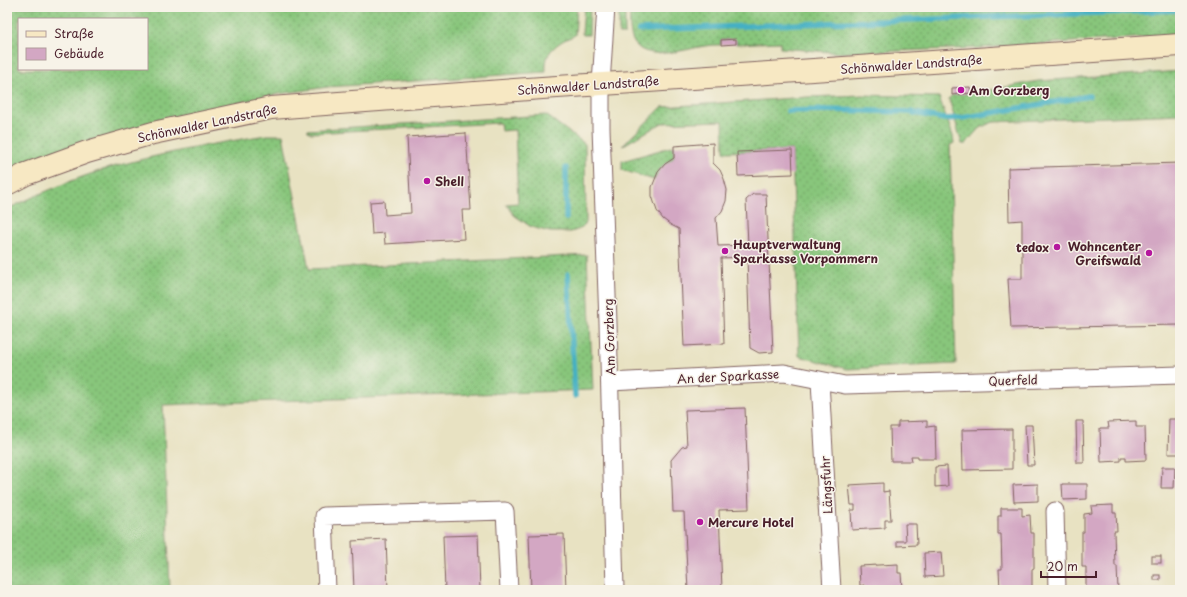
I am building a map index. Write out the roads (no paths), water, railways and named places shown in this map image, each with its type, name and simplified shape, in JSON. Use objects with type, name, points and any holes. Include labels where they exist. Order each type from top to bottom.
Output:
[{"type":"main road","name":"Schönwalder Landstraße","points":[[7,184],[26,174],[87,152],[153,133],[271,108],[416,96],[918,64],[1180,45]]},
{"type":"street","name":"Am Gorzberg","points":[[606,7],[601,84],[601,128],[610,382],[615,590]]},
{"type":"street","name":"An der Sparkasse","points":[[610,382],[784,373],[846,385]]},
{"type":"street","name":"Querfeld","points":[[846,385],[1180,375]]},
{"type":"street","name":"Längsfuhr","points":[[820,381],[832,590]]},
{"type":"street","points":[[327,590],[324,516],[505,511],[509,590]]},
{"type":"street","points":[[1054,511],[1057,590]]},
{"type":"waterway","points":[[639,30],[1180,10]]},
{"type":"waterway","points":[[788,111],[829,110],[910,112],[944,119],[962,118],[1089,96]]},
{"type":"waterway","points":[[566,168],[566,218]]},
{"type":"waterway","points":[[568,274],[575,396]]},
{"type":"place","name":"Am Gorzberg","points":[[961,90]]},
{"type":"place","name":"Shell","points":[[427,181]]},
{"type":"place","name":"tedox","points":[[1057,247]]},
{"type":"place","name":"Hauptverwaltung Sparkasse Vorpommern","points":[[725,251]]},
{"type":"place","name":"Wohncenter Greifswald","points":[[1149,253]]},
{"type":"place","name":"Mercure Hotel","points":[[700,522]]}]
